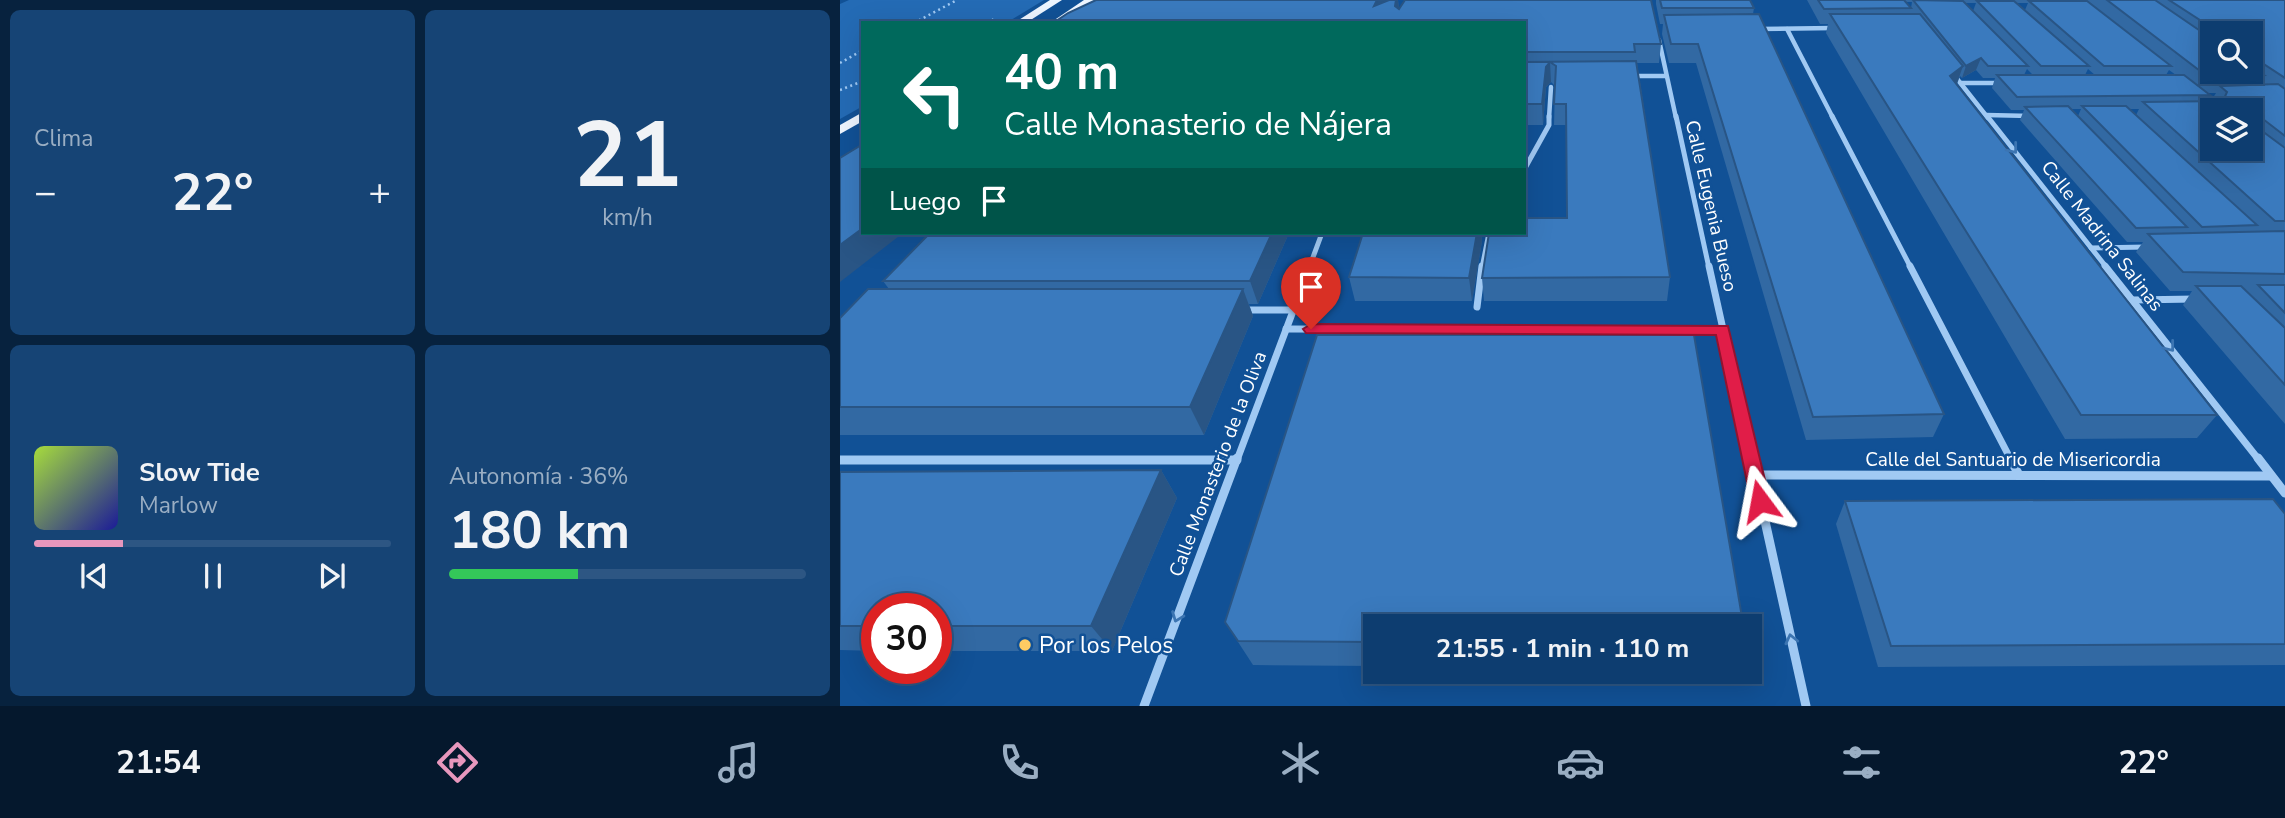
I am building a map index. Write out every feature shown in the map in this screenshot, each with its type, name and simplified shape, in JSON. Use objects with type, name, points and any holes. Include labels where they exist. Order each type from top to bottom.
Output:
[{"type":"main road","points":[[1022,21],[1057,0]]},
{"type":"main road","points":[[1058,21],[1094,3]]},
{"type":"main road","points":[[840,130],[861,117]]},
{"type":"street","points":[[1748,29],[1841,28]]},
{"type":"street","name":"Calle Eugenia Bueso","points":[[1656,29],[1806,706]]},
{"type":"street","points":[[1787,29],[2019,475]]},
{"type":"street","name":"Calle Madrina Salinas","points":[[1946,65],[2285,493]]},
{"type":"street","points":[[1622,76],[1666,76]]},
{"type":"street","points":[[1961,83],[2008,83]]},
{"type":"street","points":[[1526,166],[1549,125],[1551,88]]},
{"type":"street","points":[[1986,115],[2039,116]]},
{"type":"street","name":"Calle Monasterio de la Oliva","points":[[1144,706],[1321,235]]},
{"type":"street","points":[[1477,307],[1488,235]]},
{"type":"street","points":[[2091,248],[2155,247]]},
{"type":"street","points":[[2133,300],[2203,299]]},
{"type":"street","points":[[1233,310],[1294,310]]},
{"type":"street","points":[[1286,329],[1723,330]]},
{"type":"street","points":[[840,460],[1237,460]]},
{"type":"street","name":"Calle del Santuario de Misericordia","points":[[1754,475],[2271,475]]},
{"type":"path","points":[[918,21],[957,0]]},
{"type":"path","points":[[840,63],[861,51]]},
{"type":"path","points":[[840,90],[861,82]]},
{"type":"shaded area","points":[[849,0],[1044,0],[1009,21],[861,21],[861,107],[840,119],[840,4]]},
{"type":"building","points":[[1096,0],[1377,0],[1374,6],[1396,0],[1395,6],[1399,9],[1405,0],[1651,0],[1661,44],[1634,44],[1635,52],[1526,52],[1526,21],[1056,21]]},
{"type":"building","points":[[1660,0],[1750,0],[1754,8],[1662,8]]},
{"type":"building","points":[[1818,0],[1904,0],[1911,8],[1824,9]]},
{"type":"building","points":[[1913,0],[1963,1],[2028,66],[1988,66],[1981,58],[1966,66]]},
{"type":"building","points":[[2107,0],[2155,0],[2200,31],[2200,71]]},
{"type":"building","points":[[2169,0],[2285,0],[2285,78],[2263,64],[2263,21],[2201,21]]},
{"type":"building","points":[[1977,1],[2014,1],[2089,66],[2041,66]]},
{"type":"building","points":[[2029,1],[2087,1],[2171,66],[2104,66]]},
{"type":"building","points":[[1759,14],[1944,414],[1813,417],[1698,44],[1671,44],[1664,15]]},
{"type":"building","points":[[1830,14],[1920,14],[1963,66],[1950,76],[2217,415],[2081,415]]},
{"type":"building","points":[[1636,61],[1670,277],[1482,278],[1489,235],[1526,235],[1526,218],[1567,218],[1566,104],[1554,104],[1556,66],[1550,62],[1546,67],[1542,104],[1526,104],[1526,62]]},
{"type":"building","points":[[1997,75],[2184,75],[2210,95],[2017,97]]},
{"type":"building","points":[[2278,84],[2285,89],[2285,136],[2263,119],[2263,98],[2224,98],[2227,92],[2220,86]]},
{"type":"building","points":[[2200,101],[2200,153],[2143,102]]},
{"type":"building","points":[[2068,106],[2187,227],[2136,228],[2025,107]]},
{"type":"building","points":[[2082,106],[2126,106],[2257,225],[2202,227]]},
{"type":"building","points":[[2263,132],[2285,148],[2285,221],[2275,221],[2208,161],[2263,161]]},
{"type":"building","points":[[861,145],[861,229],[840,245],[840,158]]},
{"type":"building","points":[[2285,231],[2285,274],[2183,272],[2148,234]]},
{"type":"building","points":[[928,235],[1271,235],[1250,281],[883,281]]},
{"type":"building","points":[[1362,235],[1477,235],[1469,278],[1349,277]]},
{"type":"building","points":[[2258,285],[2285,285],[2285,313]]},
{"type":"building","points":[[2196,286],[2241,286],[2285,328],[2285,385]]},
{"type":"building","points":[[868,289],[1243,289],[1190,407],[840,407],[840,318]]},
{"type":"building","points":[[1317,335],[1694,335],[1741,614],[1363,614],[1363,642],[1238,641],[1225,622]]},
{"type":"building","points":[[1161,470],[1091,626],[952,626],[952,593],[861,593],[861,626],[840,626],[840,472]]},
{"type":"building","points":[[2273,499],[2285,514],[2285,644],[1891,646],[1845,501]]},
{"type":"place","name":"Por los Pelos","points":[[1025,645]]},
{"type":"route","points":[[1311,329],[1723,330],[1760,501]]}]
